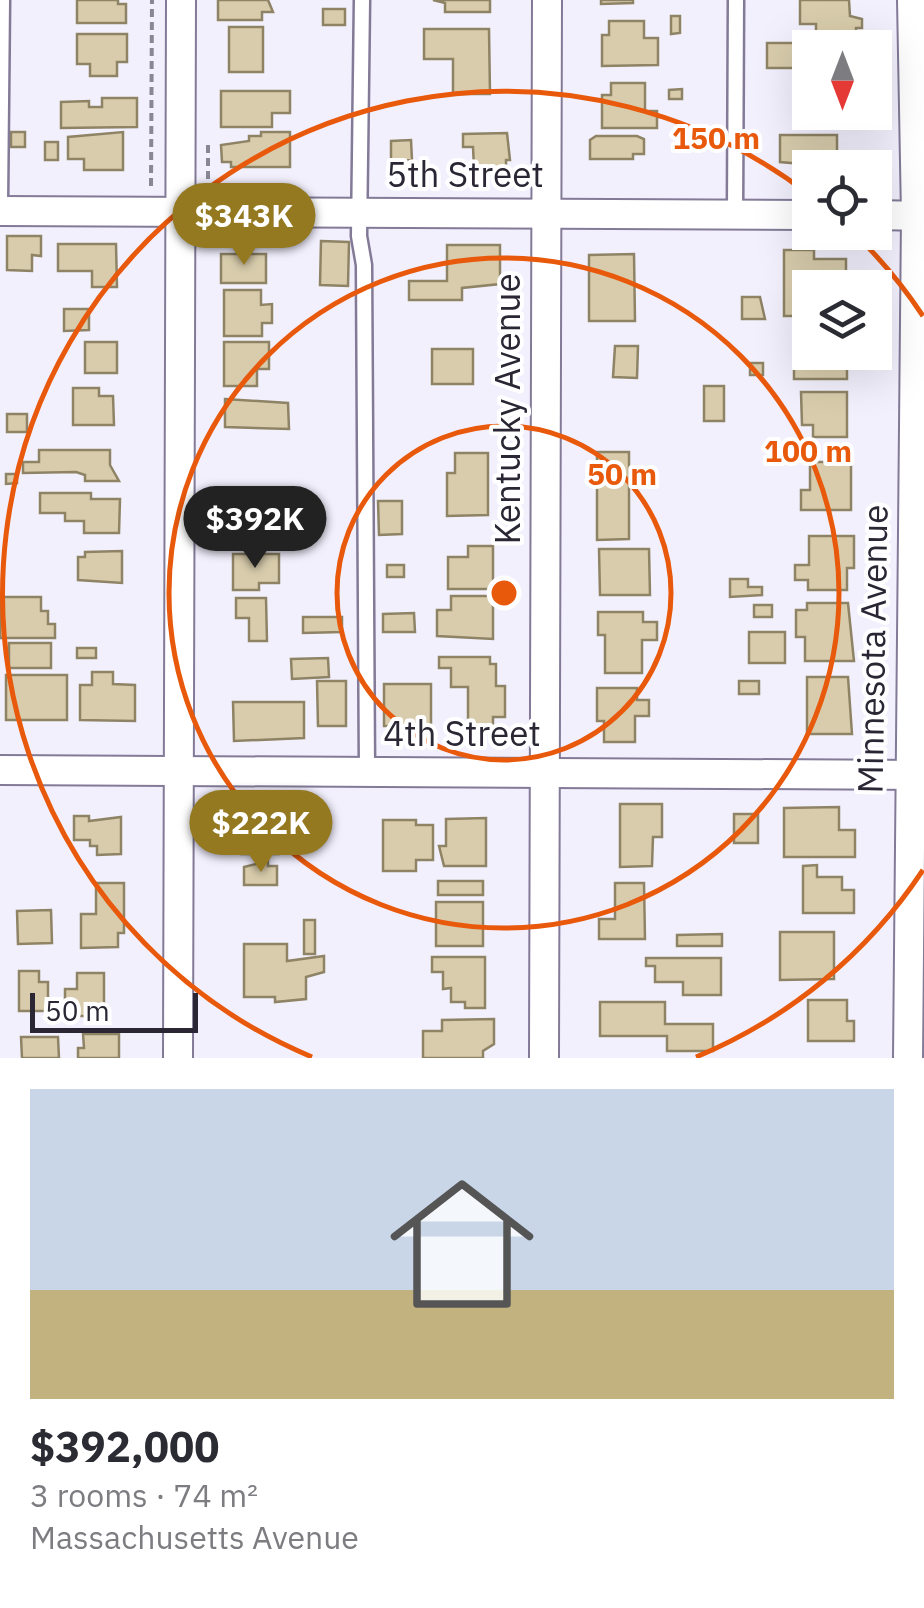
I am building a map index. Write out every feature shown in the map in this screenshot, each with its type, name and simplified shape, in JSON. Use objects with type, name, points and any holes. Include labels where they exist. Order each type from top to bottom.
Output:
[{"type":"street","points":[[178,1058],[181,0]]},
{"type":"street","name":"Kentucky Avenue","points":[[544,1058],[547,0]]},
{"type":"street","name":"Minnesota Avenue","points":[[908,1058],[916,775],[920,216],[912,0]]},
{"type":"street","name":"5th Street","points":[[0,212],[792,215]]},
{"type":"street","points":[[892,215],[920,216]]},
{"type":"street","name":"4th Street","points":[[0,770],[916,775]]},
{"type":"lane","points":[[0,202],[2,0]]},
{"type":"lane","points":[[362,0],[360,212],[364,265],[367,771]]},
{"type":"lane","points":[[735,214],[736,0]]},
{"type":"path","points":[[150,211],[152,0]]},
{"type":"building","points":[[77,0],[118,0],[118,4],[126,4],[126,23],[77,23]]},
{"type":"building","points":[[218,0],[268,0],[273,12],[262,12],[262,20],[218,20]]},
{"type":"building","points":[[433,0],[490,0],[490,12],[445,12],[445,3]]},
{"type":"building","points":[[601,0],[633,0],[633,3],[601,4]]},
{"type":"building","points":[[800,0],[849,0],[850,16],[862,19],[862,28],[856,30],[816,30],[816,24],[800,24]]},
{"type":"building","points":[[323,9],[345,9],[345,25],[323,25]]},
{"type":"building","points":[[671,16],[680,16],[680,33],[671,34]]},
{"type":"building","points":[[609,21],[644,21],[644,38],[658,38],[658,65],[602,66],[602,35],[609,35]]},
{"type":"building","points":[[229,27],[263,27],[263,72],[229,72]]},
{"type":"building","points":[[424,29],[489,29],[490,94],[453,94],[453,59],[424,59]]},
{"type":"building","points":[[77,34],[127,34],[127,62],[117,62],[117,76],[90,76],[90,64],[77,64]]},
{"type":"building","points":[[767,43],[792,43],[792,68],[767,68]]},
{"type":"building","points":[[611,83],[645,83],[645,111],[657,111],[657,128],[602,128],[602,95],[611,95]]},
{"type":"building","points":[[682,89],[682,99],[669,99],[669,90]]},
{"type":"building","points":[[221,91],[290,91],[290,113],[272,113],[272,127],[221,127]]},
{"type":"building","points":[[102,98],[137,98],[137,127],[61,128],[61,102],[89,101],[89,107],[102,107]]},
{"type":"building","points":[[11,132],[25,132],[25,147],[11,147]]},
{"type":"building","points":[[123,132],[123,170],[84,170],[84,159],[68,159],[68,137]]},
{"type":"building","points":[[261,132],[290,132],[290,167],[231,167],[231,162],[222,162],[221,145],[249,141],[249,136],[261,136]]},
{"type":"building","points":[[507,133],[510,160],[506,160],[506,168],[474,168],[473,147],[463,147],[463,134]]},
{"type":"building","points":[[780,135],[837,135],[837,150],[792,150],[792,163],[780,162]]},
{"type":"building","points":[[596,136],[637,136],[644,139],[644,154],[633,154],[633,159],[590,159],[590,140]]},
{"type":"building","points":[[411,140],[412,160],[391,161],[391,141]]},
{"type":"building","points":[[45,142],[58,142],[58,160],[45,160]]},
{"type":"building","points":[[7,236],[41,236],[41,256],[32,255],[32,271],[7,270]]},
{"type":"building","points":[[321,241],[349,242],[348,286],[320,285]]},
{"type":"building","points":[[58,244],[116,244],[117,287],[92,287],[92,271],[58,271]]},
{"type":"building","points":[[447,245],[500,245],[500,284],[462,288],[462,300],[409,300],[409,281],[447,281]]},
{"type":"building","points":[[784,250],[814,250],[814,259],[846,259],[846,270],[792,270],[792,316],[784,316]]},
{"type":"building","points":[[221,254],[266,254],[266,283],[221,283]]},
{"type":"building","points":[[634,254],[635,321],[589,321],[589,255]]},
{"type":"building","points":[[224,290],[261,290],[261,305],[272,304],[272,323],[262,323],[262,336],[224,336]]},
{"type":"building","points":[[742,297],[760,297],[765,319],[742,319]]},
{"type":"building","points":[[64,309],[89,309],[89,330],[64,331]]},
{"type":"building","points":[[85,342],[117,342],[117,373],[85,373]]},
{"type":"building","points":[[224,342],[269,342],[269,369],[257,369],[257,386],[224,386]]},
{"type":"building","points":[[615,346],[638,346],[637,378],[613,377]]},
{"type":"building","points":[[432,349],[473,349],[473,384],[432,384]]},
{"type":"building","points":[[750,363],[763,363],[763,375],[750,375]]},
{"type":"building","points":[[794,370],[847,370],[847,379],[794,379]]},
{"type":"building","points":[[704,386],[724,386],[724,421],[704,421]]},
{"type":"building","points":[[73,388],[99,388],[99,396],[113,396],[114,425],[73,425]]},
{"type":"building","points":[[801,392],[847,392],[847,437],[813,437],[813,425],[802,425]]},
{"type":"building","points":[[225,399],[288,403],[289,429],[225,427]]},
{"type":"building","points":[[7,414],[27,414],[27,432],[7,432]]},
{"type":"building","points":[[39,450],[110,450],[110,465],[119,481],[85,481],[85,475],[76,472],[23,473],[23,462],[39,462]]},
{"type":"building","points":[[597,452],[629,452],[629,539],[597,540]]},
{"type":"building","points":[[455,453],[488,453],[488,515],[447,516],[447,473],[455,473]]},
{"type":"building","points":[[810,462],[851,462],[851,510],[801,510],[801,490],[810,490]]},
{"type":"building","points":[[6,474],[17,474],[17,483],[6,484]]},
{"type":"building","points":[[40,493],[91,493],[91,499],[120,499],[119,533],[84,533],[84,521],[65,521],[65,513],[40,513]]},
{"type":"building","points":[[378,501],[402,501],[402,534],[379,535]]},
{"type":"building","points":[[228,504],[275,504],[275,530],[228,530]]},
{"type":"building","points":[[809,536],[854,536],[854,568],[847,568],[847,590],[808,590],[808,580],[795,580],[795,565],[809,565]]},
{"type":"building","points":[[468,546],[493,546],[493,589],[448,589],[448,557],[468,557]]},
{"type":"building","points":[[599,549],[649,549],[650,595],[600,595]]},
{"type":"building","points":[[122,551],[122,583],[78,580],[78,557],[85,557],[85,552]]},
{"type":"building","points":[[233,554],[279,554],[279,583],[259,583],[259,590],[233,590]]},
{"type":"building","points":[[387,565],[404,565],[404,577],[387,577]]},
{"type":"building","points":[[730,579],[748,579],[748,587],[762,587],[762,595],[730,597]]},
{"type":"building","points":[[451,596],[493,596],[493,639],[437,636],[437,610],[451,610]]},
{"type":"building","points":[[0,597],[41,597],[41,611],[48,611],[48,624],[55,624],[55,638],[0,638]]},
{"type":"building","points":[[236,598],[266,598],[267,641],[249,641],[249,618],[236,618]]},
{"type":"building","points":[[807,603],[848,603],[854,661],[805,661],[805,637],[796,637],[796,610],[807,610]]},
{"type":"building","points":[[754,605],[772,605],[772,617],[754,617]]},
{"type":"building","points":[[598,612],[643,612],[643,622],[657,622],[657,640],[642,640],[642,673],[605,673],[605,635],[598,635]]},
{"type":"building","points":[[414,613],[415,632],[383,632],[383,614]]},
{"type":"building","points":[[303,617],[342,617],[342,632],[303,633]]},
{"type":"building","points":[[749,632],[785,632],[785,663],[749,663]]},
{"type":"building","points":[[9,643],[51,643],[51,668],[9,668]]},
{"type":"building","points":[[77,648],[96,648],[96,658],[77,658]]},
{"type":"building","points":[[439,657],[490,657],[490,664],[496,664],[496,686],[505,686],[505,717],[493,717],[493,727],[468,727],[468,687],[451,687],[451,668],[439,668]]},
{"type":"building","points":[[328,658],[329,677],[292,679],[291,659]]},
{"type":"building","points":[[92,672],[113,672],[113,684],[135,685],[135,721],[80,720],[80,685],[92,685]]},
{"type":"building","points":[[6,675],[67,675],[67,720],[6,720]]},
{"type":"building","points":[[807,677],[848,677],[852,734],[807,734]]},
{"type":"building","points":[[317,681],[346,681],[346,726],[318,726]]},
{"type":"building","points":[[739,681],[759,681],[759,694],[739,694]]},
{"type":"building","points":[[384,684],[431,684],[431,726],[384,726]]},
{"type":"building","points":[[597,688],[637,688],[637,700],[649,700],[649,716],[635,716],[635,742],[604,742],[604,721],[597,721]]},
{"type":"building","points":[[233,702],[304,702],[304,738],[234,741]]},
{"type":"building","points":[[620,804],[662,804],[662,837],[653,837],[652,866],[620,867]]},
{"type":"building","points":[[839,807],[839,830],[855,830],[855,857],[784,857],[784,808]]},
{"type":"building","points":[[734,814],[758,814],[758,843],[734,843]]},
{"type":"building","points":[[242,815],[279,815],[279,854],[241,854],[237,827],[242,827]]},
{"type":"building","points":[[74,816],[89,816],[89,821],[121,817],[121,854],[97,855],[97,846],[90,846],[90,840],[74,840]]},
{"type":"building","points":[[486,818],[486,866],[444,866],[439,846],[446,846],[446,819]]},
{"type":"building","points":[[383,820],[416,820],[416,825],[433,825],[433,860],[416,860],[416,871],[383,871]]},
{"type":"building","points":[[268,861],[268,866],[277,866],[277,885],[244,885],[244,867]]},
{"type":"building","points":[[817,865],[817,877],[842,877],[842,890],[854,890],[854,913],[803,913],[803,866]]},
{"type":"building","points":[[438,881],[483,881],[483,895],[438,895]]},
{"type":"building","points":[[96,883],[124,883],[124,933],[118,933],[118,947],[81,948],[81,914],[96,914]]},
{"type":"building","points":[[615,883],[644,883],[645,939],[599,939],[599,919],[615,919]]},
{"type":"building","points":[[436,902],[483,902],[483,946],[436,946]]},
{"type":"building","points":[[51,910],[52,943],[18,944],[17,911]]},
{"type":"building","points":[[304,920],[315,920],[315,954],[304,954]]},
{"type":"building","points":[[780,932],[834,932],[834,979],[780,980]]},
{"type":"building","points":[[722,934],[722,946],[677,946],[677,935]]},
{"type":"building","points":[[244,944],[287,944],[287,961],[324,956],[324,972],[306,977],[306,999],[275,1002],[275,997],[244,997]]},
{"type":"building","points":[[432,957],[485,957],[485,1008],[465,1008],[465,1002],[451,1002],[451,988],[443,989],[443,972],[432,972]]},
{"type":"building","points":[[646,958],[721,958],[721,995],[683,995],[683,982],[655,982],[655,966],[646,966]]},
{"type":"building","points":[[19,971],[39,971],[39,982],[48,982],[48,1011],[19,1011]]},
{"type":"building","points":[[77,973],[104,973],[104,1016],[74,1016],[74,1000],[65,1000],[65,989],[77,989]]},
{"type":"building","points":[[808,1000],[847,1000],[847,1021],[854,1021],[854,1041],[808,1041]]},
{"type":"building","points":[[600,1002],[665,1002],[665,1024],[713,1024],[713,1051],[667,1051],[667,1036],[600,1036]]},
{"type":"building","points":[[494,1019],[494,1044],[483,1051],[483,1058],[423,1058],[423,1031],[442,1031],[442,1020]]},
{"type":"building","points":[[83,1034],[119,1034],[119,1058],[78,1058],[78,1048],[84,1048]]},
{"type":"building","points":[[21,1037],[58,1037],[59,1058],[22,1058]]}]
